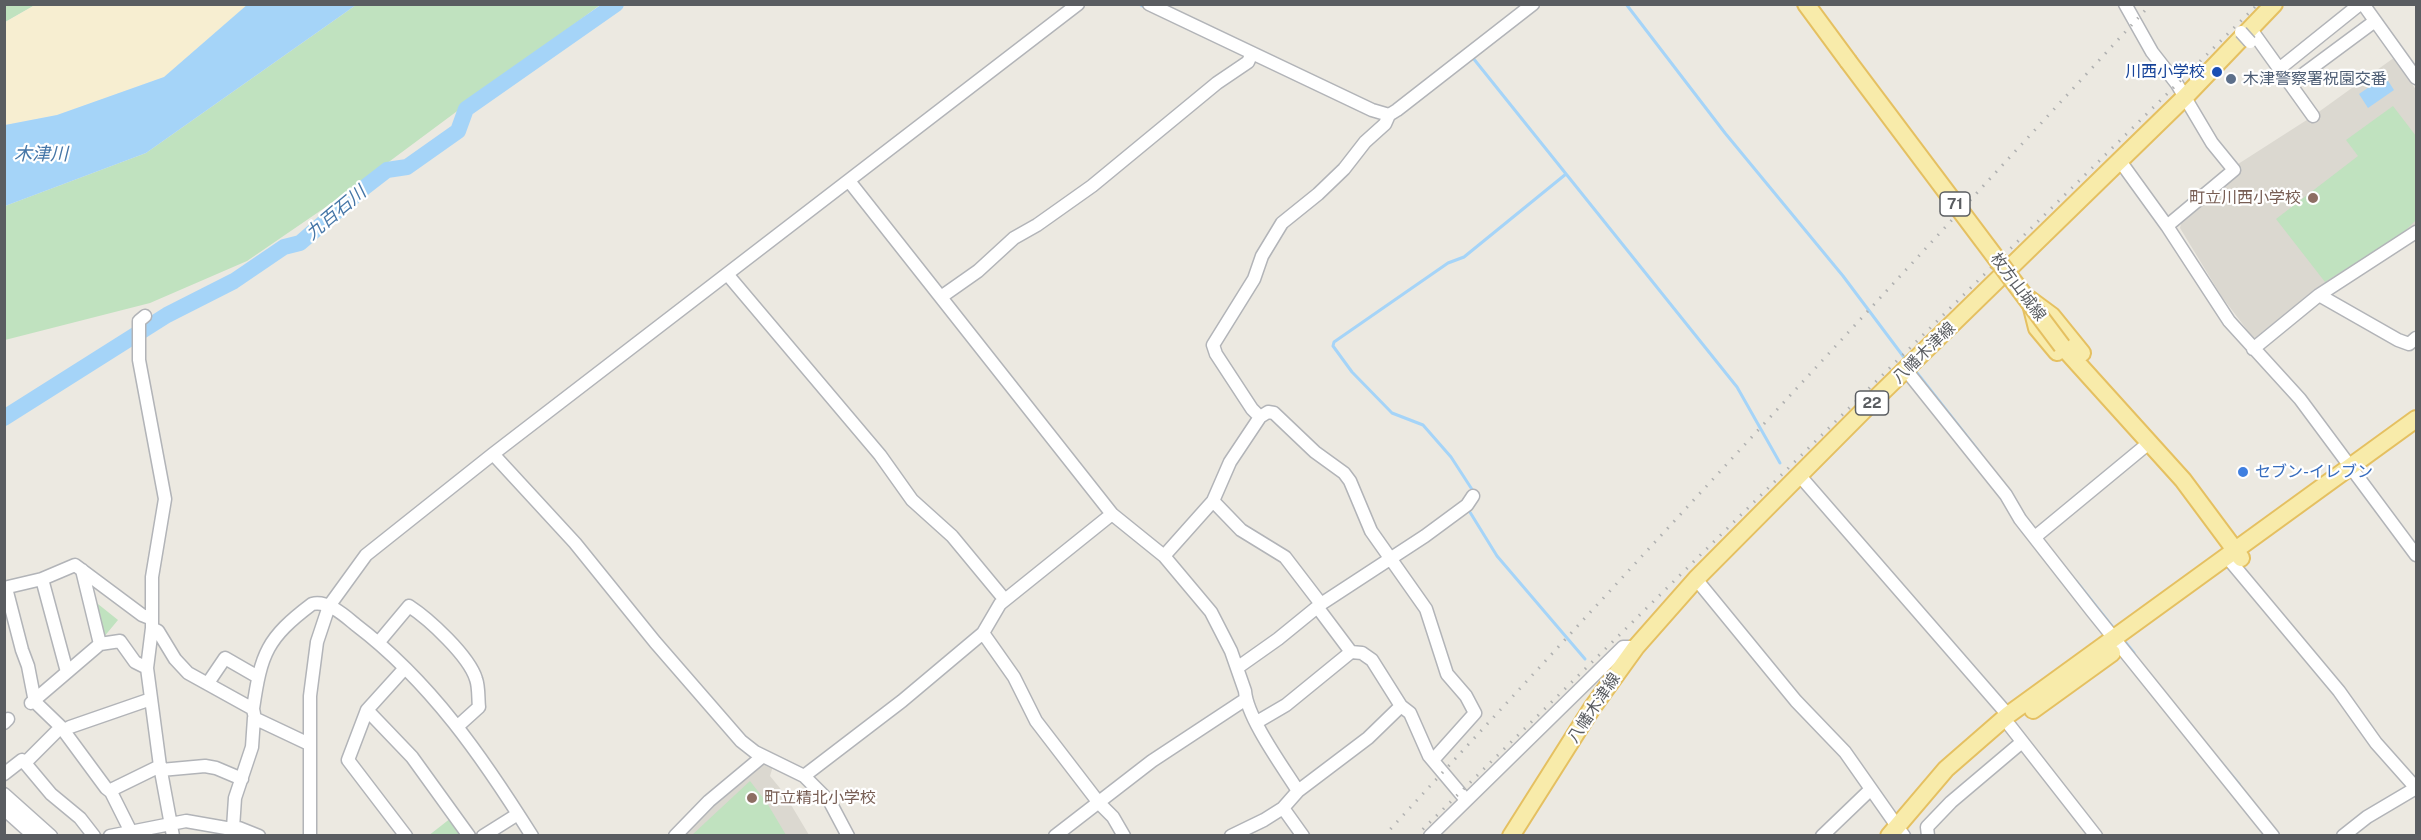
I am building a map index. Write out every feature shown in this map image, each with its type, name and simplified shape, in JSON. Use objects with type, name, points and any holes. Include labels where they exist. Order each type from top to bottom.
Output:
[{"type":"main road","name":"枚方山城線","points":[[1806,4],[2062,346],[2183,480],[2234,558]]},
{"type":"main road","name":"八幡木津線","points":[[1511,836],[1592,708],[1636,647],[1696,579],[2185,97],[2274,4]]},
{"type":"main road","name":"71","points":[[2008,272],[2029,299],[2052,316],[2120,395],[2183,480]]},
{"type":"main road","name":"71","points":[[2029,299],[2037,328],[2099,400],[2144,447],[2183,480]]},
{"type":"main road","points":[[1897,832],[1948,775],[2009,721],[2353,471],[2416,419]]},
{"type":"main road","points":[[2353,471],[2416,432]]},
{"type":"street","points":[[310,836],[309,744],[312,667],[317,642],[329,606],[354,569],[374,547],[1078,4]]},
{"type":"street","points":[[1149,4],[1372,110],[1389,115]]},
{"type":"street","points":[[1260,417],[1245,400],[1216,354],[1213,345],[1254,279],[1262,256],[1282,223],[1344,169],[1365,142],[1385,123],[1389,115],[1533,4]]},
{"type":"street","points":[[2125,4],[2152,52],[2185,97],[2212,143],[2234,170],[2167,226]]},
{"type":"street","points":[[2279,69],[2362,4],[2416,78]]},
{"type":"street","points":[[2290,84],[2375,21]]},
{"type":"street","points":[[2247,34],[2279,69],[2313,116]]},
{"type":"street","points":[[941,297],[978,271],[1014,238],[1037,225],[1092,186],[1217,83],[1248,62],[1252,53]]},
{"type":"street","points":[[2120,161],[2167,226],[2219,307],[2253,350],[2300,399],[2416,555]]},
{"type":"street","points":[[849,181],[1112,513],[1164,556],[1211,612],[1221,629],[1237,668],[1246,699],[1257,722],[1298,791]]},
{"type":"street","points":[[2253,350],[2319,295],[2416,232]]},
{"type":"street","points":[[727,274],[880,455],[912,500],[952,536],[1005,600]]},
{"type":"street","points":[[2319,295],[2398,340],[2409,344],[2416,338]]},
{"type":"street","points":[[142,318],[138,360],[165,499],[152,577],[152,623],[147,668],[173,836]]},
{"type":"street","points":[[1906,370],[2006,495],[2020,519],[2273,836]]},
{"type":"street","points":[[1164,556],[1213,501],[1230,462],[1260,417],[1268,412],[1274,413],[1315,452],[1344,473],[1350,481],[1371,531],[1425,609],[1444,668],[1467,696],[1475,713],[1433,760]]},
{"type":"street","points":[[2035,537],[2144,447]]},
{"type":"street","points":[[493,454],[575,543],[655,642],[735,735],[748,747],[763,756],[804,776],[830,802],[848,836]]},
{"type":"street","points":[[1800,476],[2009,721],[2022,742],[2096,836]]},
{"type":"street","points":[[1237,668],[1319,606],[1390,560],[1467,505],[1473,496]]},
{"type":"street","points":[[1213,501],[1241,530],[1285,557],[1351,651],[1362,653],[1372,660],[1401,706],[1410,713],[1433,760],[1466,800]]},
{"type":"street","points":[[804,776],[902,701],[983,633],[1000,604],[1112,513]]},
{"type":"street","points":[[2234,558],[2339,691],[2376,743],[2416,788],[2367,818],[2343,836]]},
{"type":"street","points":[[130,830],[111,792],[62,729],[33,702],[28,666],[7,592],[8,586],[42,579],[75,565],[152,623],[180,667],[254,714],[309,744]]},
{"type":"street","points":[[82,570],[100,644]]},
{"type":"street","points":[[42,579],[67,672]]},
{"type":"street","points":[[1696,579],[1796,701],[1845,752],[1897,832]]},
{"type":"street","points":[[233,828],[235,798],[252,747],[258,677],[279,631],[312,604],[318,603],[329,606],[378,643],[405,668],[458,726],[532,836]]},
{"type":"street","points":[[378,643],[409,606],[432,622],[462,657],[476,679],[479,707],[458,726]]},
{"type":"street","points":[[983,633],[1014,677],[1036,721],[1099,803],[1113,817],[1124,836]]},
{"type":"street","points":[[33,702],[100,644],[120,641],[135,662],[147,668]]},
{"type":"street","points":[[1430,836],[1623,647],[1636,647]]},
{"type":"street","points":[[1257,722],[1286,705],[1351,651]]},
{"type":"street","points":[[208,683],[225,658],[258,677]]},
{"type":"street","points":[[405,668],[367,710],[348,760],[406,836]]},
{"type":"street","points":[[25,763],[62,729],[151,699]]},
{"type":"street","points":[[1055,836],[1192,733],[1246,699]]},
{"type":"street","points":[[1230,836],[1283,808],[1298,791],[1368,738],[1401,706]]},
{"type":"street","points":[[367,710],[412,757],[469,836]]},
{"type":"street","points":[[1928,836],[1926,827],[1951,802],[2022,742]]},
{"type":"street","points":[[675,836],[709,801],[763,756]]},
{"type":"street","points":[[4,774],[22,760],[51,794],[80,818],[94,836]]},
{"type":"street","points":[[111,792],[139,775],[161,768],[205,766],[242,779]]},
{"type":"street","points":[[1821,836],[1871,789]]},
{"type":"street","points":[[4,794],[51,836]]},
{"type":"street","points":[[1283,808],[1304,836]]},
{"type":"street","points":[[4,809],[34,836]]},
{"type":"street","points":[[483,836],[518,814]]},
{"type":"street","points":[[110,836],[170,822],[186,821],[239,828],[259,836]]},
{"type":"shaded area","name":"町立川西小学校","points":[[2395,57],[2416,90],[2416,229],[2325,289],[2316,288],[2257,339],[2254,339],[2222,297],[2180,228],[2181,224],[2239,173],[2235,166],[2313,116]]},
{"type":"shaded area","name":"町立精北小学校","points":[[762,760],[773,766],[770,776],[784,793],[809,835],[678,836]]},
{"type":"green space","points":[[5,4],[35,5],[5,22]]},
{"type":"green space","points":[[356,5],[600,5],[355,187],[247,261],[150,303],[5,340],[5,206],[146,153]]},
{"type":"green space","points":[[2393,106],[2416,136],[2416,220],[2403,233],[2325,282],[2276,219],[2358,156],[2346,140]]},
{"type":"green space","points":[[93,600],[118,620],[103,638]]},
{"type":"green space","points":[[750,781],[767,803],[786,835],[692,835]]},
{"type":"green space","points":[[451,818],[464,836],[428,836]]},
{"type":"sand","points":[[35,5],[248,5],[164,77],[57,115],[5,125],[4,23]]},
{"type":"water","name":"木津川","points":[[248,4],[356,5],[146,153],[5,206],[5,125],[57,115],[164,77]]},
{"type":"water","points":[[2385,76],[2394,90],[2368,108],[2359,94]]},
{"type":"waterway","name":"九百石川","points":[[4,418],[167,315],[234,281],[284,247],[300,243],[387,170],[407,167],[458,131],[466,109],[616,4]]},
{"type":"waterway","points":[[1139,4],[1146,8]]},
{"type":"waterway","points":[[1626,4],[1725,133],[1843,276],[1906,360]]},
{"type":"waterway","points":[[1473,58],[1737,387],[1780,463]]},
{"type":"waterway","points":[[1475,494],[1451,457],[1423,425],[1392,413],[1352,372],[1333,346],[1334,342],[1448,263],[1464,257],[1566,174]]},
{"type":"waterway","points":[[1914,369],[1980,453]]},
{"type":"waterway","points":[[1468,509],[1497,556],[1585,659]]},
{"type":"waterway","points":[[2076,581],[2115,630]]},
{"type":"waterway","points":[[2123,639],[2134,653]]},
{"type":"waterway","points":[[2218,759],[2239,784]]},
{"type":"railway","points":[[1384,836],[2151,4]]},
{"type":"railway","points":[[1416,836],[2258,4]]},
{"type":"place","name":"川西小学校","points":[[2217,72]]},
{"type":"place","name":"木津警察署祝園交番","points":[[2231,79]]},
{"type":"place","name":"町立川西小学校","points":[[2313,198]]},
{"type":"place","name":"セブン-イレブン","points":[[2243,472]]},
{"type":"place","name":"町立精北小学校","points":[[752,798]]}]
